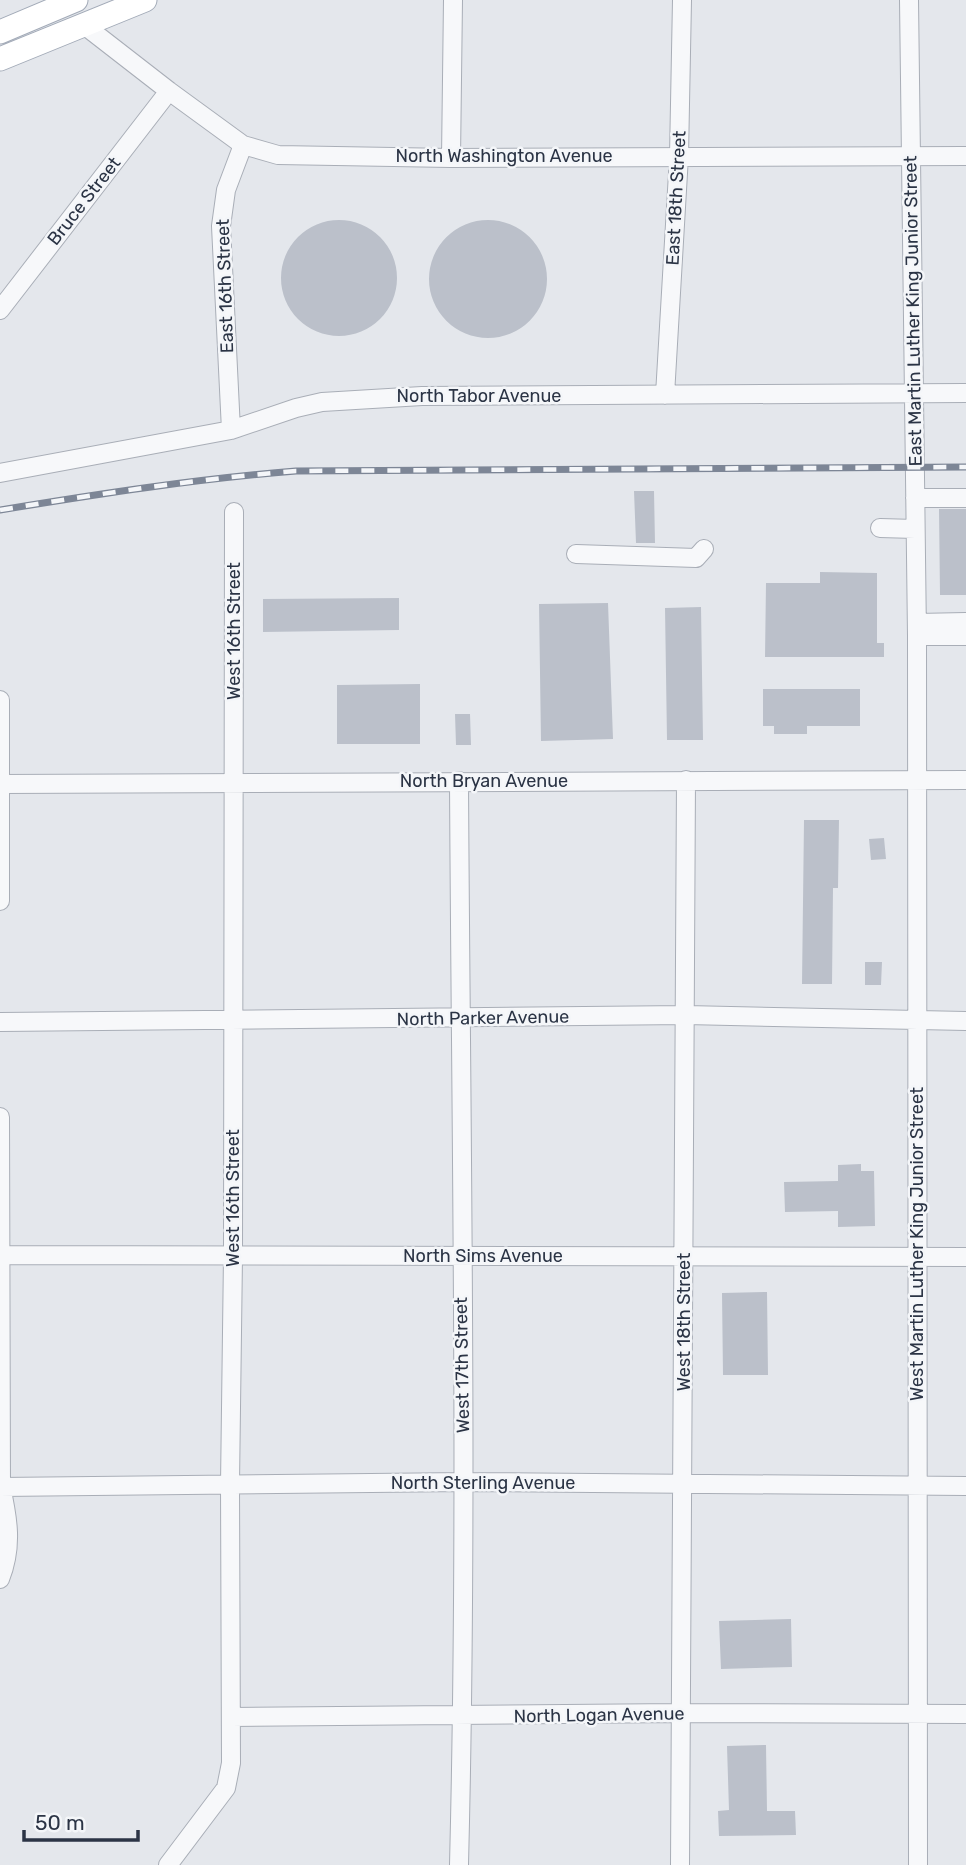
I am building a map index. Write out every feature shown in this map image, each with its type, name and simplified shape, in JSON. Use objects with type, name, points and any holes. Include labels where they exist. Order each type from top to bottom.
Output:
[{"type":"main road","points":[[84,25],[95,11],[110,0]]},
{"type":"main road","points":[[0,59],[145,0]]},
{"type":"main road","points":[[0,32],[61,2]]},
{"type":"main road","points":[[0,46],[45,28],[55,19],[61,2]]},
{"type":"street","points":[[452,158],[453,0]]},
{"type":"street","name":"East 18th Street","points":[[666,395],[679,156],[682,0]]},
{"type":"street","name":"East Martin Luther King Junior Street","points":[[909,0],[917,629]]},
{"type":"street","name":"North Washington Avenue","points":[[84,25],[243,145],[278,155],[452,158],[966,156]]},
{"type":"street","name":"Bruce Street","points":[[0,310],[169,91]]},
{"type":"street","name":"East 16th Street","points":[[231,430],[221,226],[226,191],[243,145]]},
{"type":"street","name":"North Tabor Avenue","points":[[0,473],[231,430],[296,408],[358,398],[966,393]]},
{"type":"street","points":[[915,498],[966,498]]},
{"type":"street","name":"West 16th Street","points":[[167,1865],[226,1788],[231,1763],[234,512]]},
{"type":"street","points":[[880,528],[915,530]]},
{"type":"street","points":[[576,554],[696,558],[704,549]]},
{"type":"street","points":[[917,629],[966,622]]},
{"type":"street","points":[[917,629],[966,636]]},
{"type":"street","name":"West Martin Luther King Junior Street","points":[[917,629],[918,1865]]},
{"type":"street","points":[[0,700],[0,901]]},
{"type":"street","name":"North Bryan Avenue","points":[[1,784],[459,780],[966,780]]},
{"type":"street","name":"West 17th Street","points":[[459,780],[464,1482],[459,1865]]},
{"type":"street","name":"West 18th Street","points":[[680,1865],[686,780]]},
{"type":"street","name":"North Parker Avenue","points":[[0,1022],[686,1016],[966,1021]]},
{"type":"street","points":[[0,1117],[0,1487],[9,1522],[8,1545],[0,1579]]},
{"type":"street","name":"North Sims Avenue","points":[[1,1255],[966,1257]]},
{"type":"street","name":"North Sterling Avenue","points":[[0,1487],[464,1482],[966,1486]]},
{"type":"street","name":"North Logan Avenue","points":[[231,1717],[679,1713],[966,1714]]},
{"type":"building","points":[[339,220],[361,225],[380,237],[392,256],[397,278],[392,300],[380,319],[361,331],[339,336],[317,331],[298,319],[286,300],[281,278],[286,256],[298,237],[317,225]]},
{"type":"building","points":[[488,220],[521,230],[537,246],[547,279],[537,312],[521,328],[488,338],[455,328],[439,312],[429,279],[439,246],[455,230]]},
{"type":"building","points":[[634,491],[654,491],[655,543],[636,543]]},
{"type":"building","points":[[939,509],[966,509],[966,595],[940,595]]},
{"type":"building","points":[[820,572],[877,573],[877,643],[884,643],[884,657],[765,657],[766,583],[820,583]]},
{"type":"building","points":[[399,598],[399,630],[263,632],[263,599]]},
{"type":"building","points":[[608,603],[613,739],[541,741],[539,604]]},
{"type":"building","points":[[701,607],[703,740],[667,740],[665,608]]},
{"type":"building","points":[[420,684],[420,744],[337,744],[337,685]]},
{"type":"building","points":[[763,689],[860,689],[860,726],[807,726],[807,734],[774,734],[774,726],[763,726]]},
{"type":"building","points":[[455,714],[470,714],[471,745],[456,745]]},
{"type":"building","points":[[804,820],[839,820],[838,888],[833,888],[832,984],[802,984]]},
{"type":"building","points":[[884,838],[886,859],[871,860],[869,839]]},
{"type":"building","points":[[865,962],[882,962],[881,985],[865,985]]},
{"type":"building","points":[[861,1164],[861,1171],[874,1171],[875,1226],[838,1227],[838,1211],[785,1212],[784,1182],[838,1181],[838,1165]]},
{"type":"building","points":[[767,1292],[768,1375],[723,1375],[722,1293]]},
{"type":"building","points":[[791,1619],[792,1667],[721,1669],[719,1621]]},
{"type":"building","points":[[766,1745],[767,1811],[795,1811],[796,1835],[719,1836],[718,1811],[729,1810],[727,1746]]},
{"type":"railway","points":[[0,510],[221,478],[296,471],[966,467]]}]
